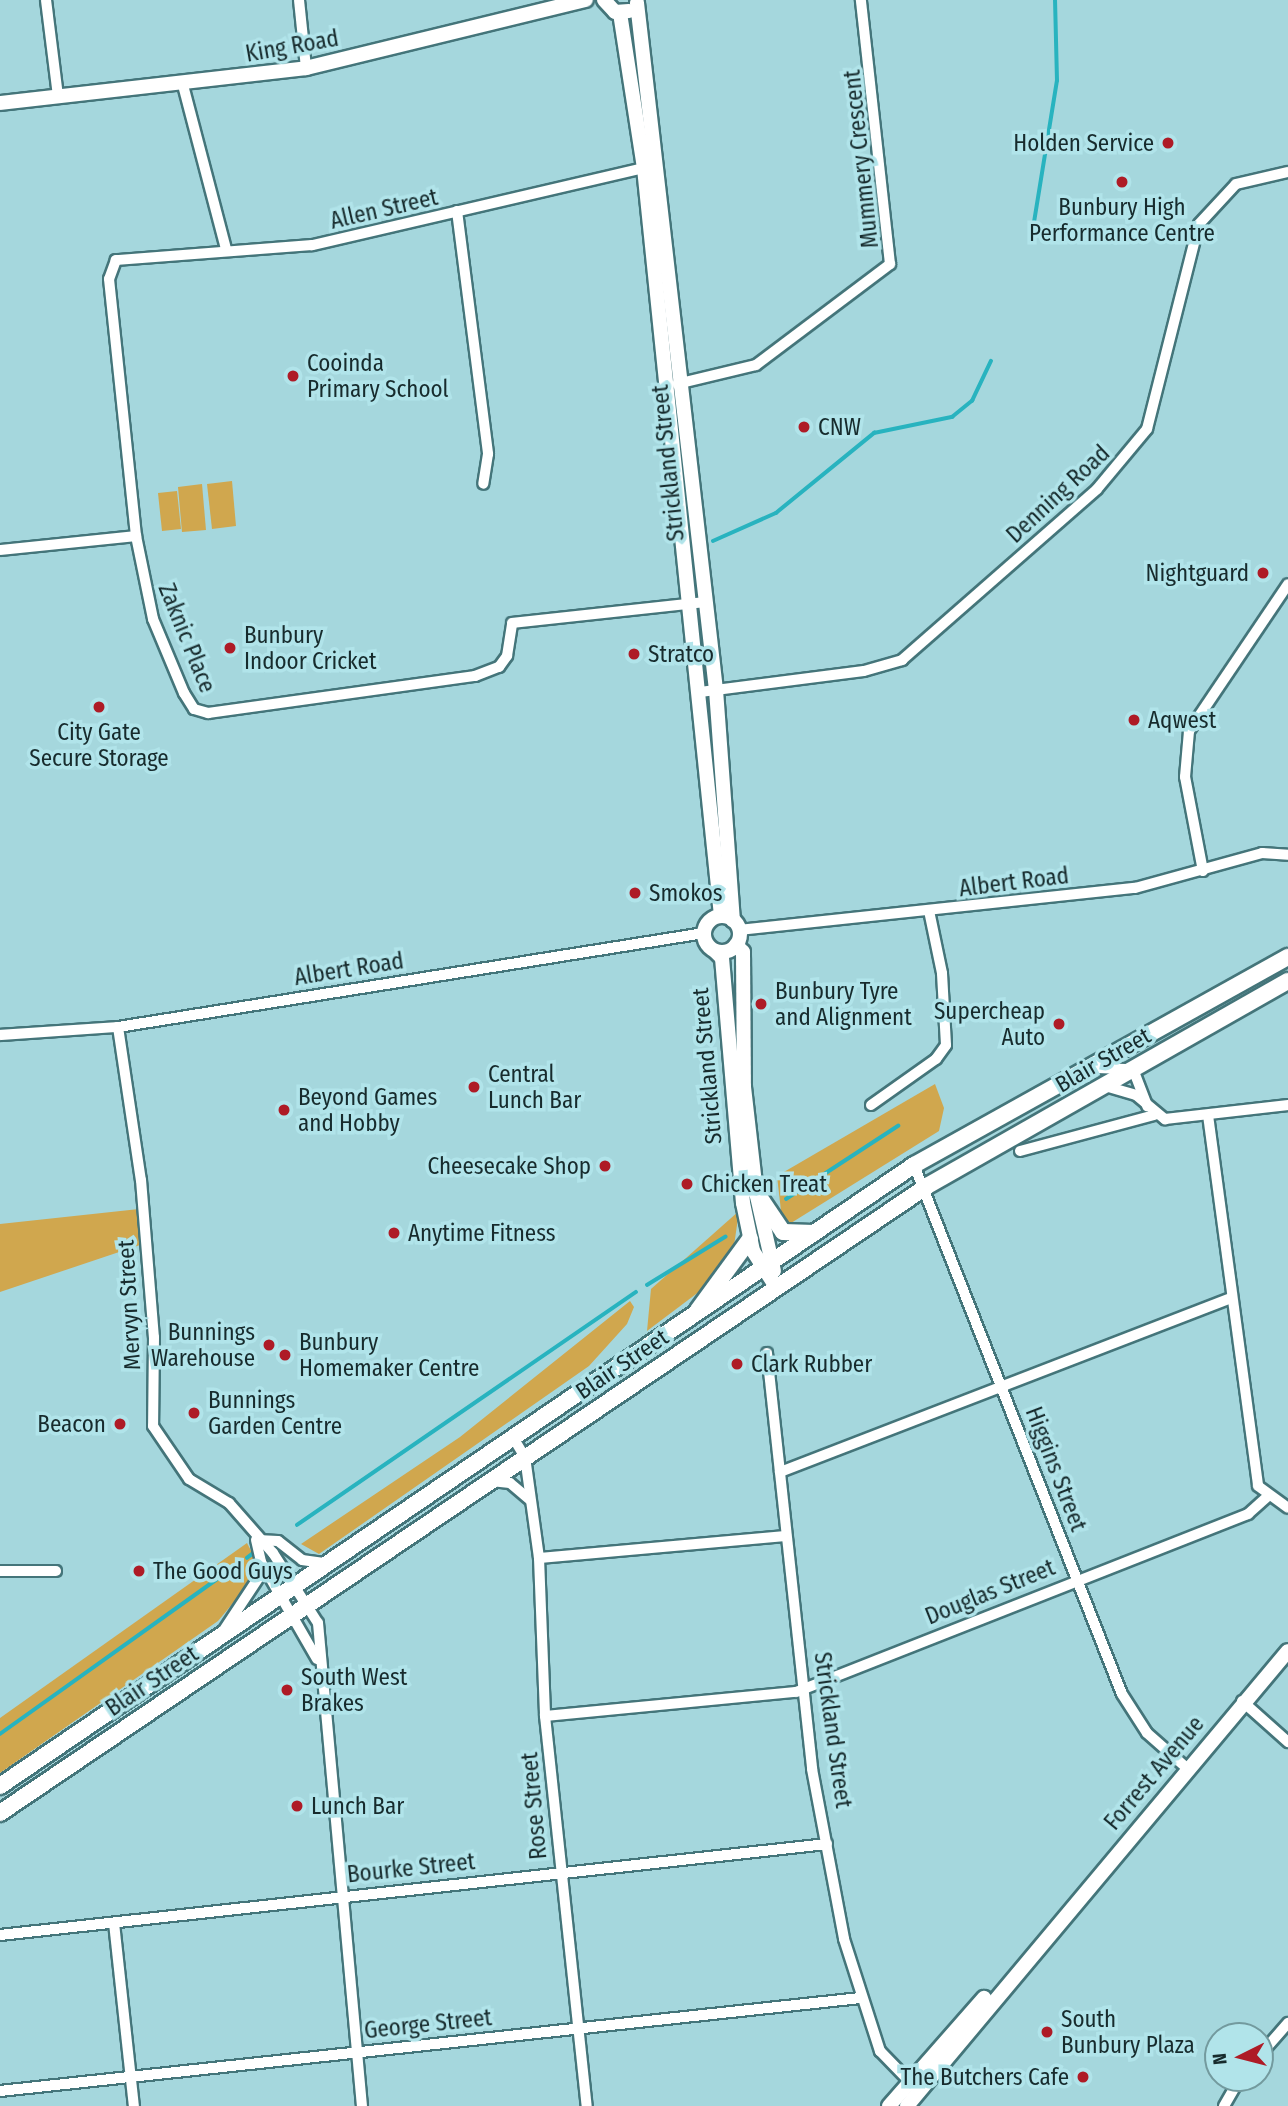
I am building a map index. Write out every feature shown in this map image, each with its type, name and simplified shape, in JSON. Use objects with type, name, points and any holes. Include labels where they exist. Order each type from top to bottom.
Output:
[{"type":"main road","name":"Blair Street","points":[[0,1786],[324,1563],[514,1439],[914,1165],[1096,1068],[1285,957]]},
{"type":"main road","name":"Blair Street","points":[[0,1814],[927,1186],[1288,981]]},
{"type":"main road","points":[[756,1192],[783,1231],[814,1233]]},
{"type":"main road","points":[[697,1312],[750,1239]]},
{"type":"street","points":[[46,0],[58,97]]},
{"type":"street","points":[[299,0],[306,68]]},
{"type":"street","name":"King Road","points":[[0,103],[183,85],[306,68],[586,0]]},
{"type":"street","points":[[604,0],[620,13],[638,2]]},
{"type":"street","name":"Mummery Crescent","points":[[666,385],[756,365],[890,264],[862,0]]},
{"type":"street","name":"Strickland Street","points":[[638,2],[666,385],[700,692],[732,928],[743,951],[744,1087],[767,1265]]},
{"type":"street","name":"Strickland Street","points":[[620,13],[650,167],[683,383],[716,690],[732,928]]},
{"type":"street","points":[[183,85],[226,249]]},
{"type":"street","name":"Allen Street","points":[[136,536],[109,279],[116,260],[226,249],[312,245],[650,167]]},
{"type":"street","name":"Denning Road","points":[[700,692],[864,671],[902,660],[1097,489],[1147,429],[1199,224],[1236,184],[1288,172]]},
{"type":"street","points":[[457,211],[488,454],[483,484]]},
{"type":"street","points":[[0,550],[136,536]]},
{"type":"street","name":"Zaknic Place","points":[[136,536],[153,619],[184,693],[194,709],[208,713],[475,676],[499,667],[507,656],[512,623],[705,602]]},
{"type":"street","points":[[1203,871],[1188,812],[1189,731],[1288,584]]},
{"type":"street","name":"Albert Road","points":[[732,928],[929,911],[1135,888],[1262,853],[1288,855]]},
{"type":"street","points":[[870,1105],[936,1059],[946,1045],[942,973],[929,911]]},
{"type":"street","points":[[704,933],[732,928]]},
{"type":"street","points":[[715,951],[732,928]]},
{"type":"street","name":"Strickland Street","points":[[704,933],[722,958],[729,1089],[750,1239],[767,1265],[776,1287]]},
{"type":"street","name":"Albert Road","points":[[0,1035],[118,1027],[704,933]]},
{"type":"street","name":"Mervyn Street","points":[[118,1027],[141,1180],[154,1337],[153,1426],[189,1479],[229,1503],[256,1540],[289,1589],[293,1613],[317,1659]]},
{"type":"street","points":[[1096,1068],[1133,1069],[1150,1111]]},
{"type":"street","points":[[1103,1086],[1136,1095],[1150,1111],[1165,1119],[1288,1105]]},
{"type":"street","points":[[1020,1151],[1150,1111]]},
{"type":"street","points":[[1208,1115],[1258,1486],[1267,1497],[1288,1508]]},
{"type":"street","name":"Higgins Street","points":[[914,1165],[927,1186],[1133,1714],[1189,1770]]},
{"type":"street","points":[[780,1472],[1232,1298]]},
{"type":"street","name":"Strickland Street","points":[[767,1353],[802,1687],[827,1844],[860,1998],[880,2051],[914,2086]]},
{"type":"street","name":"Rose Street","points":[[514,1439],[525,1457],[539,1558],[545,1716],[559,1872],[581,2028],[587,2106]]},
{"type":"street","points":[[490,1481],[522,1489],[531,1502]]},
{"type":"street","name":"Douglas Street","points":[[545,1716],[802,1687],[1248,1514],[1267,1497]]},
{"type":"street","points":[[539,1558],[786,1536]]},
{"type":"street","points":[[256,1540],[278,1541],[302,1560],[324,1563]]},
{"type":"street","name":"Mervyn Street","points":[[256,1540],[265,1568],[307,1604],[318,1623],[317,1659]]},
{"type":"street","points":[[222,1634],[265,1568]]},
{"type":"street","points":[[0,1571],[56,1571]]},
{"type":"street","name":"Forrest Avenue","points":[[889,2106],[914,2086],[1189,1770],[1242,1701],[1288,1651]]},
{"type":"street","points":[[317,1659],[359,2050],[362,2106]]},
{"type":"street","points":[[1242,1701],[1288,1742]]},
{"type":"street","name":"Bourke Street","points":[[0,1935],[342,1895],[827,1844]]},
{"type":"street","points":[[114,1923],[134,2106]]},
{"type":"street","name":"George Street","points":[[0,2091],[359,2050],[860,1998]]},
{"type":"street","points":[[1274,2039],[1288,2023]]},
{"type":"street","name":"Forrest Avenue","points":[[907,2106],[914,2086]]},
{"type":"shaded area","points":[[232,481],[236,526],[212,529],[207,484]]},
{"type":"shaded area","points":[[202,484],[206,530],[182,532],[178,487]]},
{"type":"shaded area","points":[[177,491],[181,529],[162,531],[158,493]]},
{"type":"shaded area","points":[[935,1084],[944,1108],[939,1131],[783,1228],[777,1176]]},
{"type":"shaded area","points":[[139,1209],[143,1244],[0,1292],[0,1224]]},
{"type":"shaded area","points":[[739,1211],[734,1246],[716,1279],[647,1331],[651,1289]]},
{"type":"shaded area","points":[[630,1301],[634,1307],[627,1324],[589,1366],[319,1554],[301,1544],[460,1437]]},
{"type":"shaded area","points":[[247,1543],[258,1564],[254,1578],[218,1621],[0,1773],[0,1718]]},
{"type":"waterway","points":[[1031,241],[1057,81],[1055,0]]},
{"type":"waterway","points":[[713,541],[776,513],[874,433],[952,417],[972,401],[991,361]]},
{"type":"waterway","points":[[786,1199],[898,1126]]},
{"type":"waterway","points":[[647,1285],[725,1237]]},
{"type":"waterway","points":[[297,1525],[636,1292]]},
{"type":"waterway","points":[[247,1558],[256,1551]]},
{"type":"waterway","points":[[0,1734],[234,1567]]},
{"type":"place","name":"Holden Service","points":[[1168,143]]},
{"type":"place","name":"Bunbury High Performance Centre","points":[[1122,182]]},
{"type":"place","name":"Cooinda Primary School","points":[[293,376]]},
{"type":"place","name":"CNW","points":[[804,427]]},
{"type":"place","name":"Nightguard","points":[[1263,573]]},
{"type":"place","name":"Bunbury Indoor Cricket","points":[[230,648]]},
{"type":"place","name":"Stratco","points":[[634,654]]},
{"type":"place","name":"City Gate Secure Storage","points":[[99,707]]},
{"type":"place","name":"Aqwest","points":[[1134,720]]},
{"type":"place","name":"Smokos","points":[[635,893]]},
{"type":"place","name":"Bunbury Tyre and Alignment","points":[[761,1004]]},
{"type":"place","name":"Supercheap Auto","points":[[1059,1024]]},
{"type":"place","name":"Central Lunch Bar","points":[[474,1087]]},
{"type":"place","name":"Beyond Games and Hobby","points":[[284,1110]]},
{"type":"place","name":"Cheesecake Shop","points":[[605,1166]]},
{"type":"place","name":"Chicken Treat","points":[[687,1184]]},
{"type":"place","name":"Anytime Fitness","points":[[394,1233]]},
{"type":"place","name":"Bunnings Warehouse","points":[[269,1345]]},
{"type":"place","name":"Bunbury Homemaker Centre","points":[[285,1355]]},
{"type":"place","name":"Clark Rubber","points":[[737,1364]]},
{"type":"place","name":"Bunnings Garden Centre","points":[[194,1413]]},
{"type":"place","name":"Beacon","points":[[120,1424]]},
{"type":"place","name":"The Good Guys","points":[[139,1571]]},
{"type":"place","name":"South West Brakes","points":[[287,1690]]},
{"type":"place","name":"Lunch Bar","points":[[297,1806]]},
{"type":"place","name":"South Bunbury Plaza","points":[[1047,2032]]},
{"type":"place","name":"The Butchers Cafe","points":[[1083,2077]]}]
